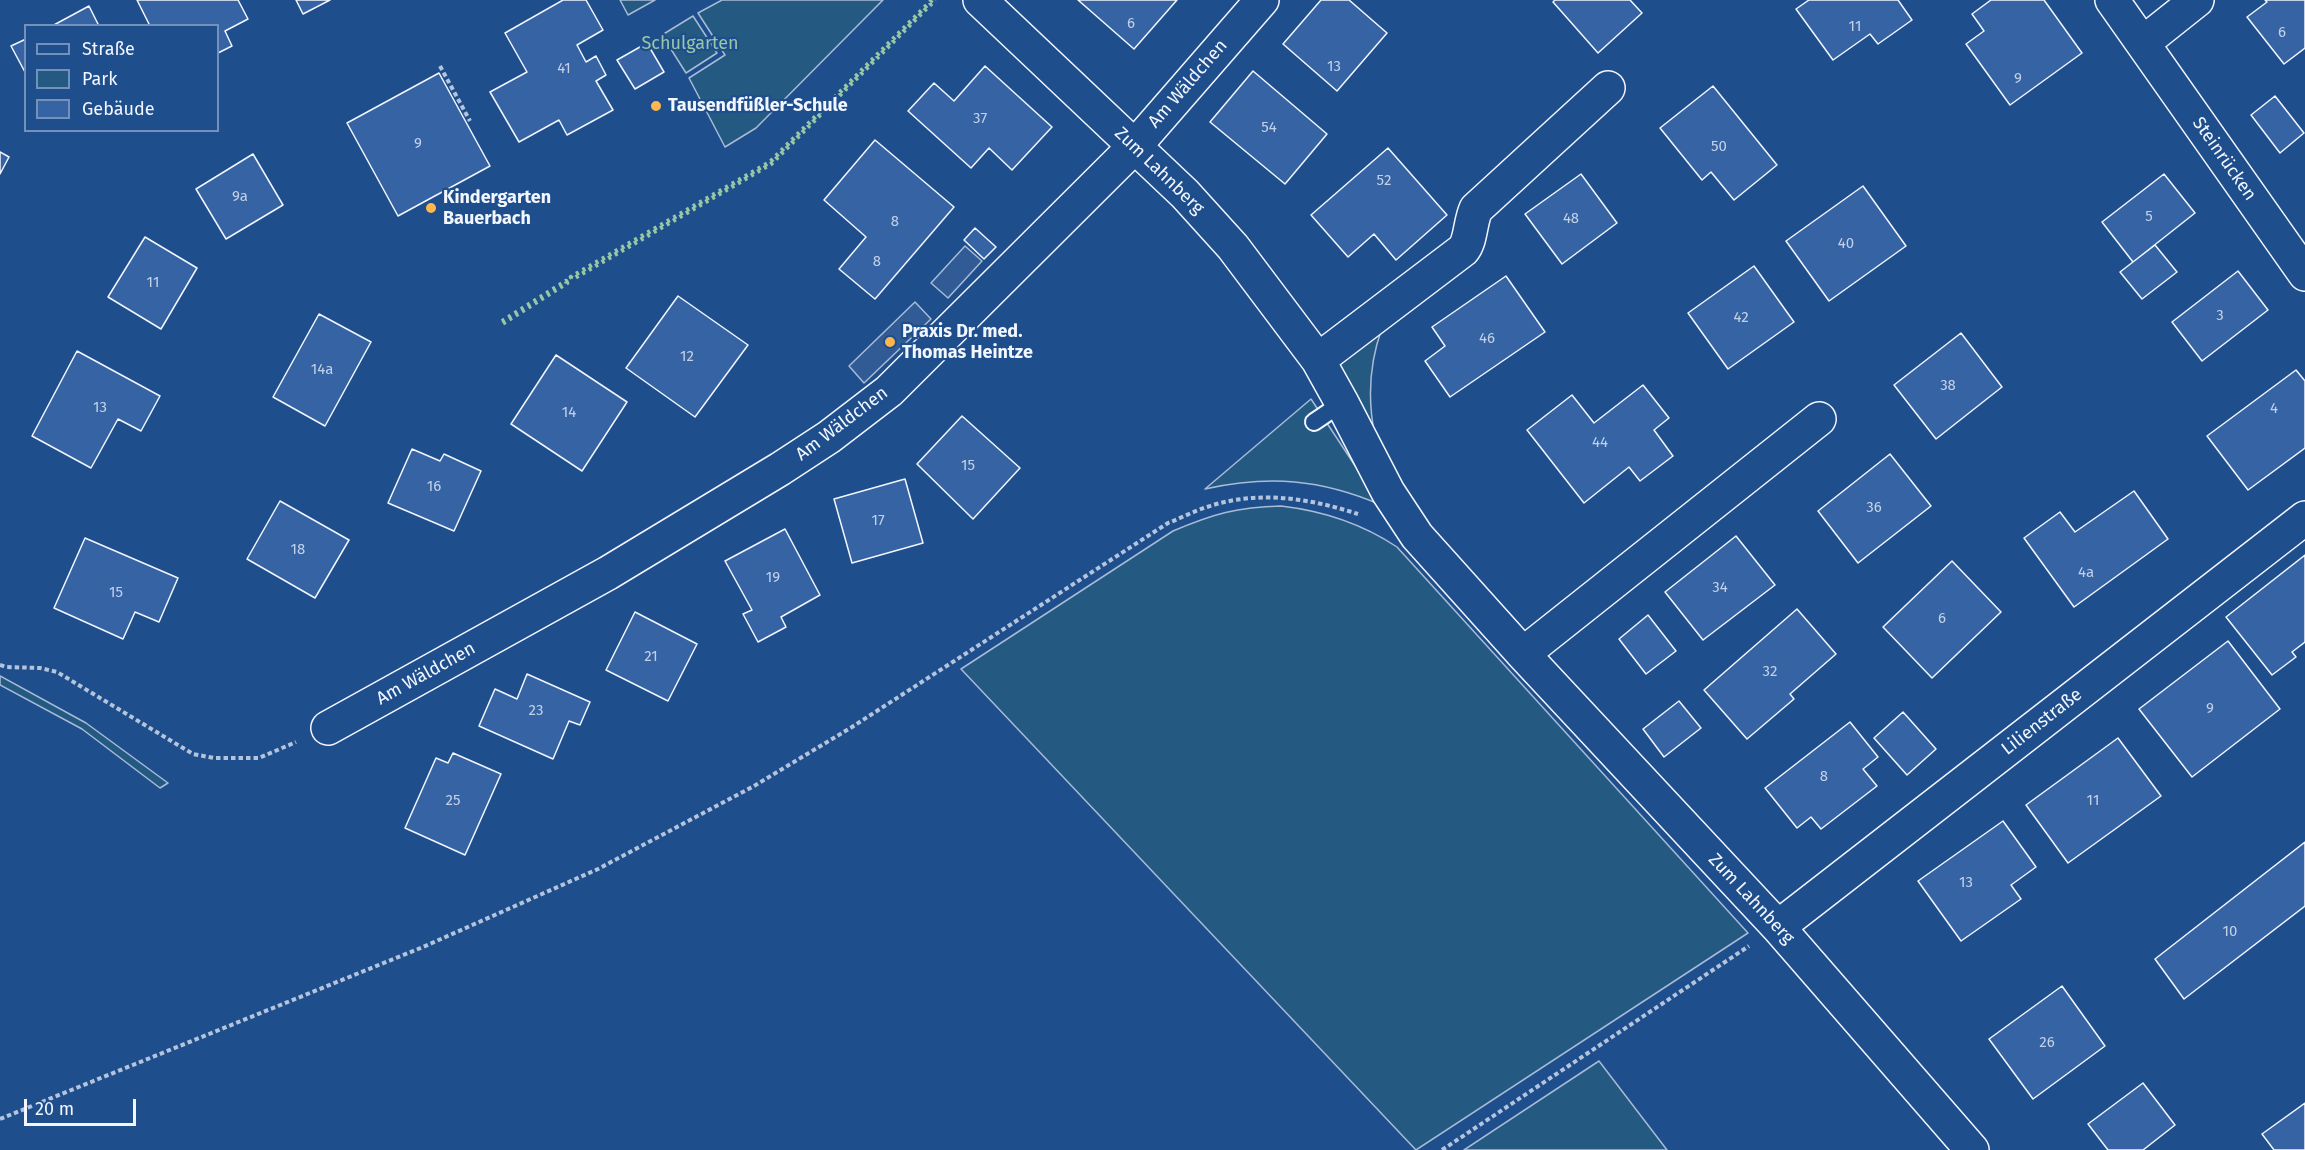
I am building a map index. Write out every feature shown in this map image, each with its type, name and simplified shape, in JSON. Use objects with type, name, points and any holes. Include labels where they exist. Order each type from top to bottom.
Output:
[{"type":"street","name":"Zum Lahnberg","points":[[980,0],[1185,194],[1233,247],[1318,360],[1388,492],[1417,536],[1523,654],[1778,927],[1972,1150]]},
{"type":"street","name":"Am Wäldchen","points":[[328,728],[608,573],[829,437],[889,391],[1135,146],[1262,0]]},
{"type":"street","name":"Steinrücken","points":[[2112,0],[2305,274]]},
{"type":"street","points":[[2144,43],[2198,0]]},
{"type":"street","points":[[1318,360],[1463,250],[1469,241],[1469,228],[1476,209],[1608,88]]},
{"type":"street","points":[[1523,654],[1819,418]]},
{"type":"street","name":"Lilienstraße","points":[[1778,927],[2305,518]]},
{"type":"lane","points":[[1314,422],[1342,403]]},
{"type":"path","points":[[440,66],[470,121]]},
{"type":"path","points":[[0,1119],[411,952],[598,868],[754,786],[852,727],[1168,523],[1207,507],[1254,498],[1282,498],[1334,506],[1378,524],[1417,536]]},
{"type":"path","points":[[0,665],[40,668],[57,672],[194,754],[214,758],[259,758],[328,728]]},
{"type":"path","points":[[1442,1150],[1778,927]]},
{"type":"green space","points":[[620,0],[655,0],[628,15]]},
{"type":"green space","points":[[722,0],[883,0],[756,128],[725,147],[689,78],[725,55],[698,13]]},
{"type":"green space","name":"Schulgarten","points":[[693,16],[717,53],[686,73],[662,35]]},
{"type":"green space","points":[[1382,328],[1374,355],[1370,395],[1375,436],[1336,362]]},
{"type":"green space","points":[[1311,399],[1381,505],[1337,490],[1294,482],[1251,482],[1205,489]]},
{"type":"green space","points":[[1281,506],[1342,519],[1370,531],[1397,547],[1748,933],[1416,1150],[961,669],[1173,531],[1226,512]]},
{"type":"green space","points":[[0,676],[86,723],[168,783],[160,788],[82,729],[0,685]]},
{"type":"green space","points":[[1599,1061],[1667,1150],[1464,1150]]},
{"type":"shaded area","name":"Praxis Dr. med. Thomas Heintze","points":[[965,246],[982,261],[948,298],[931,283]]},
{"type":"shaded area","name":"Praxis Dr. med. Thomas Heintze","points":[[915,302],[931,319],[864,383],[849,366]]},
{"type":"building","points":[[137,0],[238,0],[248,19],[225,31],[232,46],[219,52],[219,24],[149,24]]},
{"type":"building","points":[[296,0],[330,0],[303,14]]},
{"type":"building","points":[[563,0],[586,0],[603,30],[577,45],[586,62],[596,56],[606,75],[596,81],[613,110],[567,135],[559,120],[519,142],[490,92],[527,72],[505,33]]},
{"type":"building","points":[[1078,0],[1177,0],[1134,49]]},
{"type":"building","points":[[1321,0],[1349,0],[1387,33],[1337,91],[1283,44]]},
{"type":"building","points":[[1555,0],[1630,0],[1642,13],[1598,53],[1553,2]]},
{"type":"building","points":[[1809,0],[1898,0],[1912,20],[1878,44],[1870,34],[1833,60],[1796,9]]},
{"type":"building","points":[[1991,0],[2044,0],[2082,53],[2010,105],[1966,44],[1984,31],[1972,14]]},
{"type":"building","points":[[2265,0],[2305,0],[2305,48],[2284,64],[2247,17],[2267,2]]},
{"type":"building","points":[[89,6],[98,24],[56,24]]},
{"type":"building","points":[[24,40],[24,70],[11,46]]},
{"type":"building","points":[[647,43],[664,72],[635,89],[617,60]]},
{"type":"building","points":[[985,66],[1052,127],[1012,170],[989,148],[971,168],[908,111],[934,83],[954,101]]},
{"type":"building","points":[[1253,71],[1327,134],[1285,184],[1210,122]]},
{"type":"building","name":"Kindergarten Bauerbach","points":[[439,73],[490,166],[398,216],[347,123]]},
{"type":"building","points":[[1713,86],[1777,165],[1734,200],[1711,172],[1702,180],[1660,128]]},
{"type":"building","points":[[2275,96],[2304,133],[2280,153],[2251,115]]},
{"type":"building","points":[[875,140],[954,207],[875,299],[839,269],[866,237],[824,200]]},
{"type":"building","points":[[1388,148],[1447,215],[1396,260],[1374,234],[1348,257],[1311,215]]},
{"type":"building","points":[[0,152],[9,157],[0,174]]},
{"type":"building","points":[[253,154],[283,205],[226,239],[196,189]]},
{"type":"building","points":[[1581,174],[1617,223],[1562,264],[1525,214]]},
{"type":"building","points":[[2164,174],[2195,213],[2133,262],[2102,222]]},
{"type":"building","points":[[1863,186],[1906,246],[1829,301],[1786,241]]},
{"type":"building","points":[[975,228],[996,247],[984,259],[964,240]]},
{"type":"building","points":[[145,237],[197,268],[161,329],[108,297]]},
{"type":"building","points":[[2155,245],[2177,272],[2142,299],[2120,272]]},
{"type":"building","points":[[1754,266],[1794,322],[1728,369],[1688,313]]},
{"type":"building","points":[[2238,271],[2268,310],[2202,361],[2172,322]]},
{"type":"building","points":[[1506,276],[1545,332],[1450,397],[1425,361],[1445,346],[1432,327]]},
{"type":"building","points":[[678,296],[748,345],[695,417],[626,368]]},
{"type":"building","points":[[319,314],[371,342],[325,426],[273,397]]},
{"type":"building","points":[[1961,333],[2002,387],[1936,439],[1894,385]]},
{"type":"building","points":[[77,351],[160,396],[141,431],[118,419],[91,468],[32,436]]},
{"type":"building","points":[[556,355],[627,402],[582,471],[511,424]]},
{"type":"building","points":[[2296,370],[2305,381],[2305,448],[2248,490],[2207,436]]},
{"type":"building","points":[[1643,385],[1669,418],[1654,430],[1673,456],[1640,481],[1629,467],[1584,503],[1527,430],[1572,395],[1594,423]]},
{"type":"building","points":[[962,416],[1020,468],[973,519],[917,464]]},
{"type":"building","points":[[412,449],[440,461],[444,454],[481,471],[454,531],[388,503]]},
{"type":"building","points":[[1890,454],[1931,506],[1858,563],[1818,511]]},
{"type":"building","points":[[905,479],[923,543],[852,563],[834,499]]},
{"type":"building","points":[[2134,491],[2168,539],[2074,607],[2024,538],[2060,512],[2075,532]]},
{"type":"building","points":[[280,501],[349,540],[315,598],[247,559]]},
{"type":"building","points":[[785,529],[820,595],[781,617],[786,627],[758,642],[743,614],[752,610],[725,561]]},
{"type":"building","points":[[1736,536],[1775,585],[1703,640],[1665,592]]},
{"type":"building","points":[[85,538],[178,578],[159,622],[135,612],[123,639],[54,608]]},
{"type":"building","points":[[2305,555],[2305,642],[2292,652],[2296,657],[2272,675],[2226,617]]},
{"type":"building","points":[[1952,561],[2001,612],[1932,678],[1883,627]]},
{"type":"building","points":[[1797,609],[1836,654],[1790,694],[1794,699],[1747,739],[1704,690]]},
{"type":"building","points":[[635,612],[697,644],[668,701],[606,670]]},
{"type":"building","points":[[1648,615],[1676,651],[1646,674],[1619,639]]},
{"type":"building","points":[[2228,641],[2280,709],[2192,777],[2139,709]]},
{"type":"building","points":[[527,674],[590,702],[580,725],[569,721],[553,759],[479,726],[495,689],[517,699]]},
{"type":"building","points":[[1679,701],[1701,728],[1664,757],[1643,729]]},
{"type":"building","points":[[1903,712],[1936,749],[1907,775],[1874,738]]},
{"type":"building","points":[[1850,722],[1878,757],[1863,769],[1877,786],[1821,829],[1811,817],[1797,828],[1765,788]]},
{"type":"building","points":[[2118,738],[2161,796],[2068,863],[2026,805]]},
{"type":"building","points":[[453,753],[501,774],[465,855],[405,828],[436,758],[448,763]]},
{"type":"building","points":[[2003,821],[2036,867],[2011,885],[2021,899],[1961,941],[1918,881]]},
{"type":"building","points":[[2305,842],[2305,906],[2184,999],[2155,959]]},
{"type":"building","points":[[2062,986],[2105,1046],[2033,1099],[1989,1039]]},
{"type":"building","points":[[2143,1083],[2175,1125],[2143,1150],[2108,1150],[2088,1124]]},
{"type":"building","points":[[2305,1103],[2305,1150],[2274,1150],[2262,1134]]},
{"type":"hedge","points":[[932,0],[770,162],[571,277],[573,279],[771,164],[935,0]]},
{"type":"hedge","points":[[566,281],[567,283],[502,324],[501,322],[566,281]]},
{"type":"place","name":"Tausendfüßler-Schule","points":[[656,106]]},
{"type":"place","name":"Kindergarten Bauerbach","points":[[431,208]]},
{"type":"place","name":"Praxis Dr. med. Thomas Heintze","points":[[890,342]]}]
